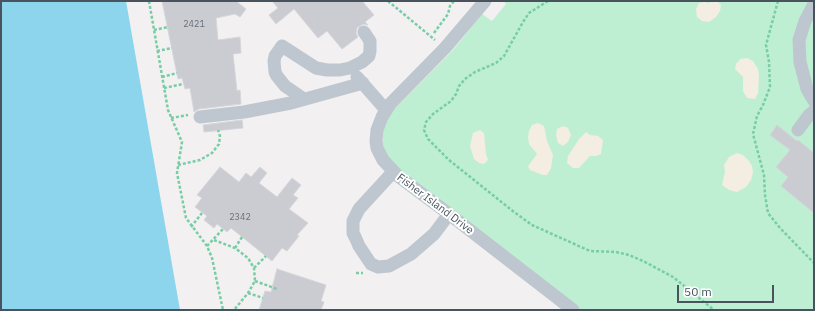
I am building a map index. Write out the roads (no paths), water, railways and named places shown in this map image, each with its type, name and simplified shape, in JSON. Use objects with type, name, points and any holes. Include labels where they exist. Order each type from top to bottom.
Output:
[{"type":"street","name":"Fisher Island Drive","points":[[485,1],[455,37],[400,93],[386,110],[379,123],[376,141],[377,148],[383,160],[393,172],[573,310]]},
{"type":"street","points":[[814,4],[805,21],[799,40],[800,62],[808,89],[814,101]]},
{"type":"street","points":[[304,99],[286,86],[275,72],[275,56],[282,46],[316,68],[326,70],[350,68],[362,62],[369,56],[370,41],[364,32]]},
{"type":"street","points":[[350,68],[386,110]]},
{"type":"street","points":[[197,115],[244,112],[291,103],[363,82]]},
{"type":"street","points":[[798,130],[814,111]]},
{"type":"street","points":[[393,172],[359,209],[353,221],[353,232],[359,246],[371,264],[378,267],[389,266],[411,254],[434,234],[449,214]]},
{"type":"water","points":[[1,1],[126,1],[180,310],[1,310]]}]
